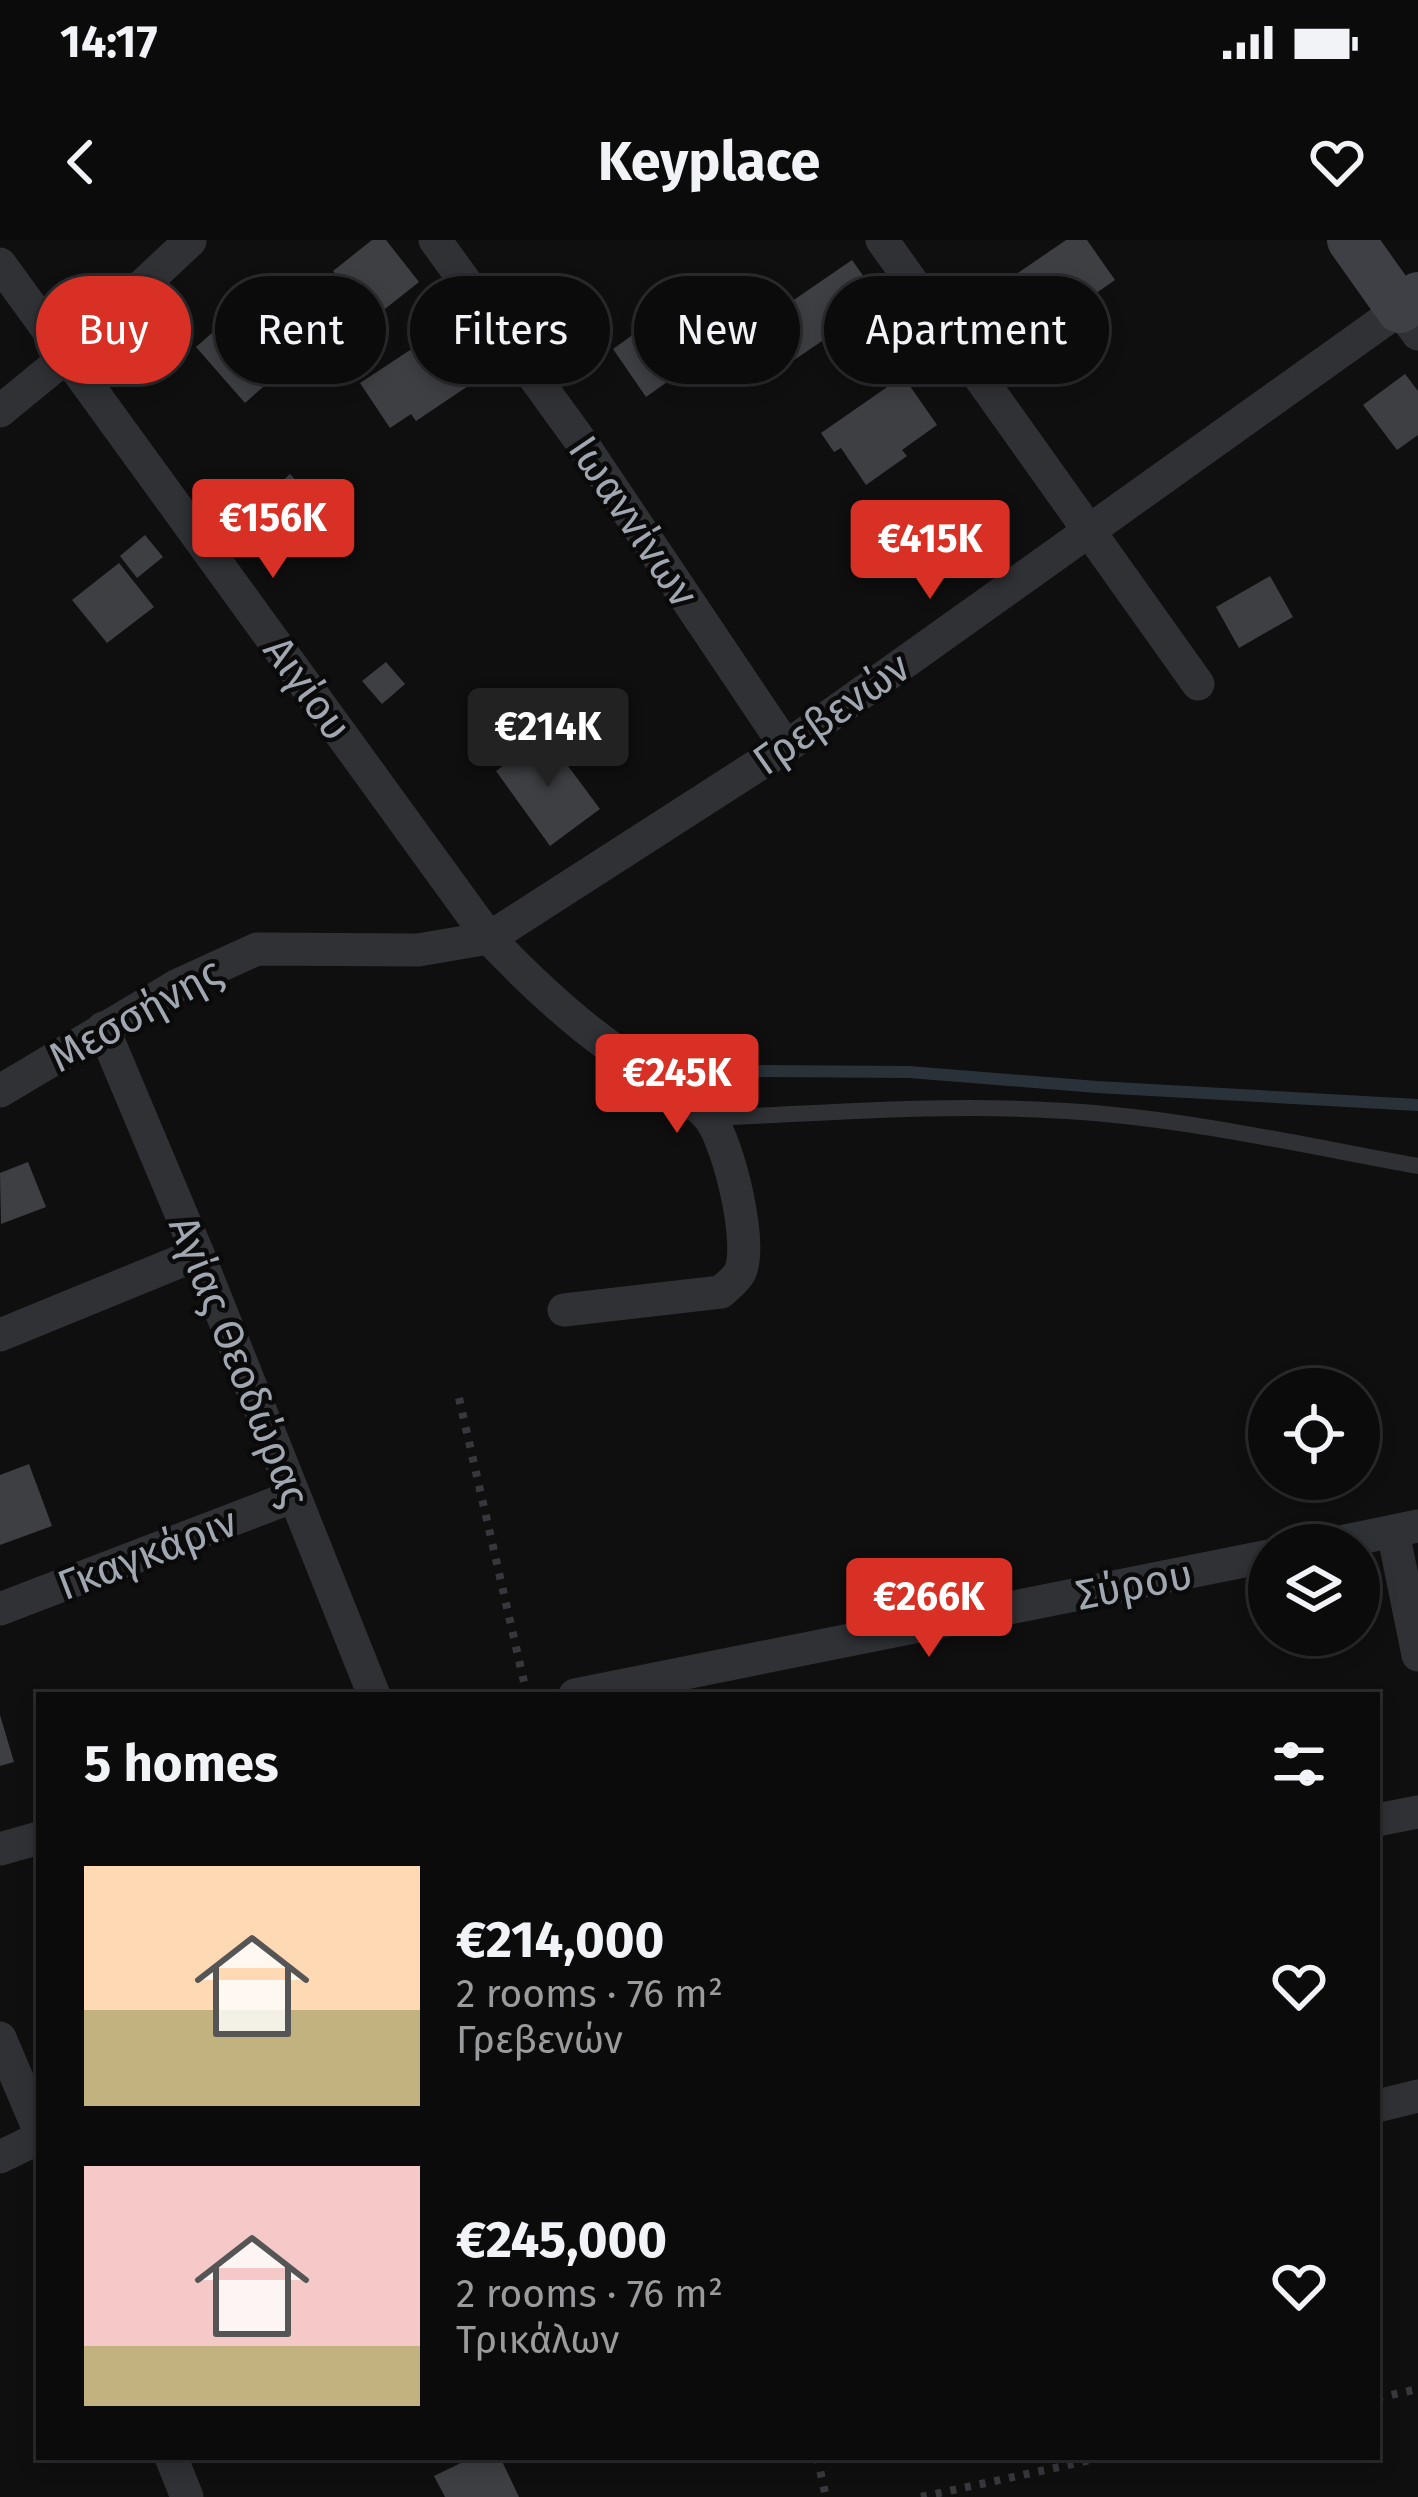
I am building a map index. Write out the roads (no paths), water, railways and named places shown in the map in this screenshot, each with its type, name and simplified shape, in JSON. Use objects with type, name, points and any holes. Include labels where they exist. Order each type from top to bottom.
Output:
[{"type":"street","name":"Ιωαννίνων","points":[[435,240],[582,443],[786,747]]},
{"type":"street","points":[[882,240],[1198,683]]},
{"type":"street","points":[[1351,240],[1412,313]]},
{"type":"street","points":[[153,276],[190,241]]},
{"type":"street","name":"Αιγίου","points":[[0,264],[36,313]]},
{"type":"street","name":"Γρεβενών","points":[[489,938],[786,747],[1089,531],[1412,313]]},
{"type":"street","points":[[0,411],[36,381]]},
{"type":"street","name":"Αιγίου","points":[[87,384],[489,938],[529,980],[594,1034],[710,1118]]},
{"type":"street","name":"Μεσσήνης","points":[[0,1091],[178,985],[257,949],[418,950],[489,938]]},
{"type":"street","name":"Αγίας Θεοδώρας","points":[[103,1028],[373,1692]]},
{"type":"street","points":[[564,1310],[721,1292],[739,1276],[744,1253],[734,1175],[710,1118]]},
{"type":"street","points":[[0,1335],[198,1254]]},
{"type":"street","name":"Γκαγκάριν","points":[[0,1609],[294,1496]]},
{"type":"street","points":[[1405,1529],[1418,1654]]},
{"type":"street","name":"Σύρου","points":[[606,1692],[668,1686],[1248,1561]]},
{"type":"street","points":[[1380,1819],[1418,1812]]},
{"type":"street","points":[[0,1849],[36,1839]]},
{"type":"street","points":[[0,2038],[36,2127]]},
{"type":"street","points":[[1380,2105],[1418,2096]]},
{"type":"street","points":[[0,2157],[36,2136]]},
{"type":"street","points":[[172,2460],[187,2497]]},
{"type":"lane","points":[[710,1118],[928,1109],[1068,1111],[1418,1166]]},
{"type":"waterway","points":[[711,1075],[909,1072],[1418,1105]]}]
